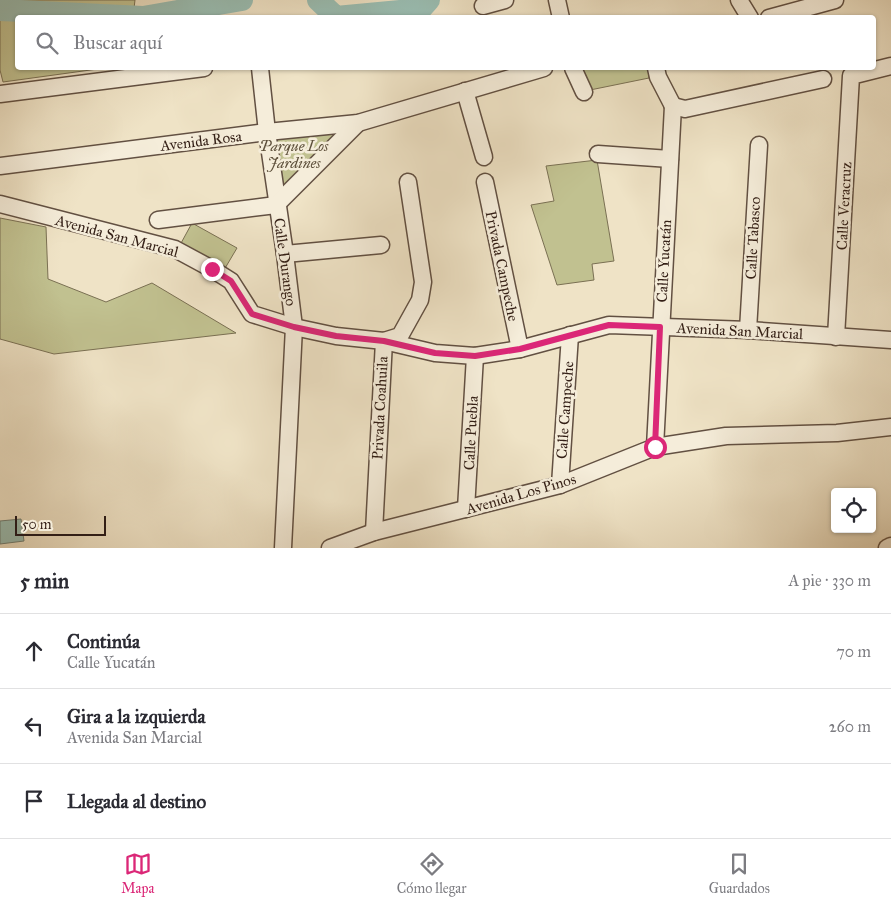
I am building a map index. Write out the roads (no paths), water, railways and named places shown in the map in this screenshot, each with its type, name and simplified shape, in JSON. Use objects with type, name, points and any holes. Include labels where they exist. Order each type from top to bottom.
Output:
[{"type":"street","points":[[483,6],[504,0]]},
{"type":"street","points":[[557,0],[560,15]]},
{"type":"street","points":[[739,0],[748,15]]},
{"type":"street","points":[[780,15],[835,0]]},
{"type":"street","name":"Calle Veracruz","points":[[876,70],[891,66]]},
{"type":"street","points":[[0,94],[188,70]]},
{"type":"street","name":"Calle Durango","points":[[260,70],[276,205],[285,254],[294,327],[282,548]]},
{"type":"street","name":"Avenida Rosa","points":[[0,166],[267,132],[358,123],[537,70]]},
{"type":"street","points":[[574,70],[584,92]]},
{"type":"street","points":[[656,70],[658,77],[673,106],[685,109],[823,79]]},
{"type":"street","name":"Calle Veracruz","points":[[836,337],[851,76],[875,70]]},
{"type":"street","points":[[465,91],[484,157]]},
{"type":"street","name":"Calle Yucatán","points":[[655,447],[673,106]]},
{"type":"street","points":[[158,220],[276,205],[358,123]]},
{"type":"street","name":"Calle Tabasco","points":[[748,330],[759,145]]},
{"type":"street","points":[[598,154],[670,159]]},
{"type":"street","name":"Privada Coahuila","points":[[374,532],[384,341],[400,336],[420,300],[423,282],[408,182]]},
{"type":"street","name":"Privada Campeche","points":[[485,182],[520,349]]},
{"type":"street","name":"Avenida San Marcial","points":[[0,204],[175,249],[231,281],[252,314],[294,327],[336,336],[384,341],[435,353],[475,356],[520,349],[609,325],[748,330],[891,340]]},
{"type":"street","points":[[285,254],[382,245]]},
{"type":"street","name":"Calle Campeche","points":[[560,485],[570,335]]},
{"type":"street","name":"Calle Puebla","points":[[466,509],[475,356]]},
{"type":"street","name":"Avenida Los Pinos","points":[[330,548],[374,532],[560,485],[655,447],[726,436],[890,432]]},
{"type":"water","points":[[21,519],[24,541],[0,544],[0,521]]},
{"type":"waterway","points":[[155,15],[242,0]]},
{"type":"waterway","points":[[318,0],[334,15]]},
{"type":"waterway","points":[[357,15],[421,9],[429,0]]},
{"type":"waterway","points":[[0,10],[102,15]]},
{"type":"park label","name":"Parque Los Jardines","points":[[294,154]]}]
